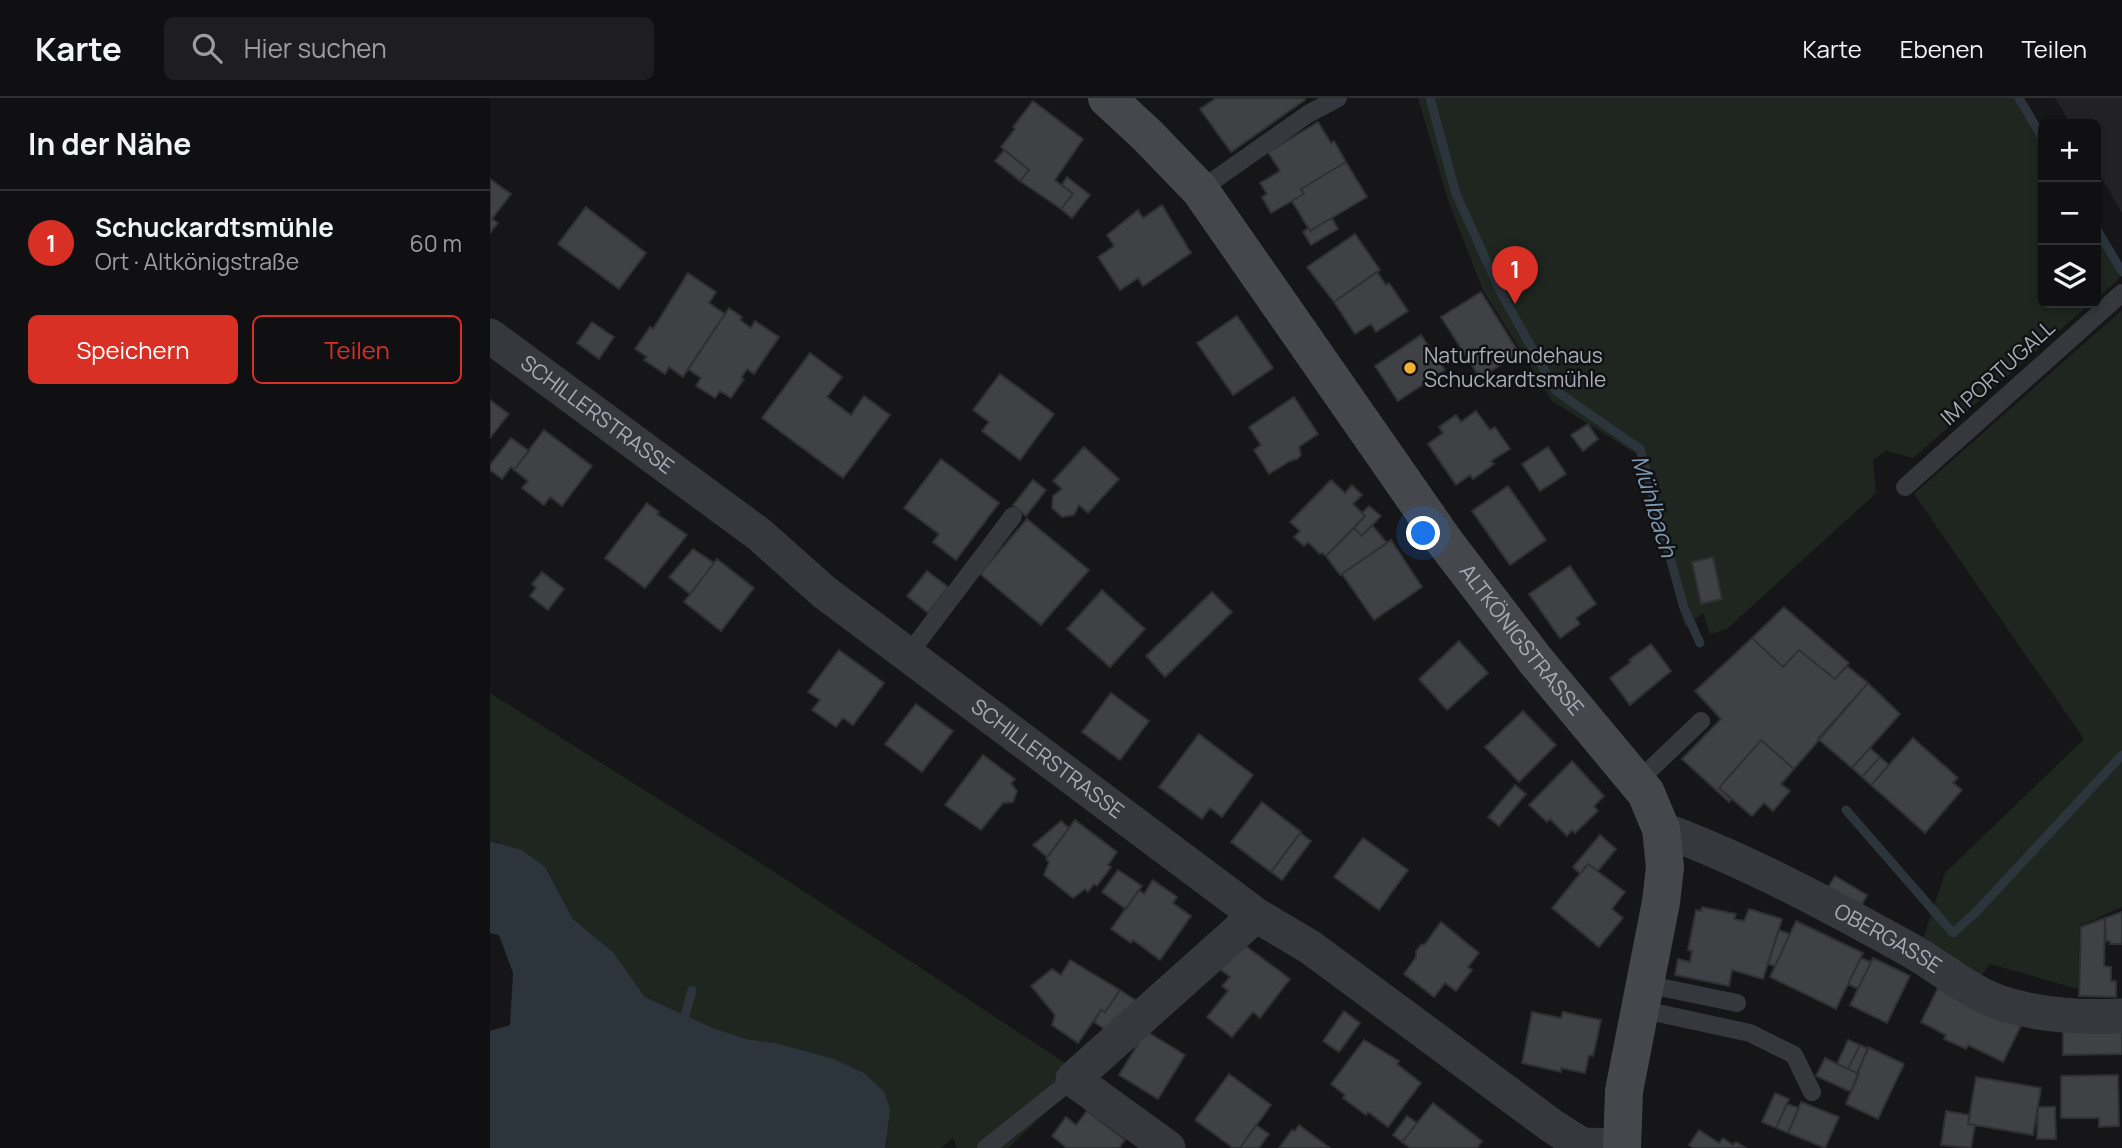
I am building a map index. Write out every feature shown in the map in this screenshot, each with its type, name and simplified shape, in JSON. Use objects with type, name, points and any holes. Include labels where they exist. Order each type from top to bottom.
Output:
[{"type":"street","name":"ALTKÖNIGSTRASSE","points":[[1107,98],[1200,190],[1445,542],[1536,661],[1646,793],[1661,829],[1665,867],[1624,1091],[1621,1147]]},
{"type":"street","name":"SCHILLERSTRASSE","points":[[490,335],[760,536],[824,593],[1256,915],[1310,947],[1552,1126],[1583,1145],[1621,1147]]},
{"type":"street","name":"OBERGASSE","points":[[1661,829],[1708,846],[1815,897],[1998,1002],[2034,1013],[2086,1018],[2122,1016]]},
{"type":"street","points":[[1168,1148],[1073,1079],[1256,915]]},
{"type":"lane","points":[[1200,190],[1308,114],[1338,98]]},
{"type":"lane","name":"IM PORTUGALL","points":[[1905,487],[2122,293]]},
{"type":"lane","points":[[908,654],[1013,516]]},
{"type":"lane","points":[[1637,782],[1701,721]]},
{"type":"lane","points":[[1642,997],[1737,1003]]},
{"type":"lane","points":[[1642,997],[1750,1032],[1794,1055],[1812,1092]]},
{"type":"lane","points":[[986,1148],[1073,1079]]},
{"type":"shaded area","points":[[1418,98],[2018,98],[2038,133],[2038,308],[2085,308],[1913,458],[1886,451],[1873,460],[1876,493],[1727,629],[1710,634],[1703,613],[1685,627],[1638,455],[1552,401],[1483,290],[1448,200]]},
{"type":"shaded area","points":[[2055,98],[2122,98],[2122,213],[2101,177],[2101,119],[2068,119]]},
{"type":"shaded area","points":[[2101,244],[2120,278],[2101,295]]},
{"type":"shaded area","points":[[2122,310],[2122,907],[2080,926],[2078,989],[1990,964],[1975,985],[1917,957],[1945,873],[2084,739],[1914,494]]},
{"type":"shaded area","points":[[490,693],[770,869],[1085,1076],[1008,1148],[957,1148],[953,1138],[941,1148],[885,1148],[887,1142],[831,1058],[775,1043],[746,1039],[713,1028],[645,997],[613,952],[573,919],[545,867],[490,841]]},
{"type":"shaded area","points":[[490,841],[522,850],[545,867],[573,919],[613,952],[645,997],[713,1028],[746,1039],[775,1043],[831,1058],[864,1073],[884,1092],[890,1109],[885,1148],[490,1148],[490,1031],[510,1025],[513,973],[499,935],[490,933]]},
{"type":"building","points":[[1216,98],[1305,100],[1231,152],[1200,109]]},
{"type":"building","points":[[1033,101],[1083,139],[1055,180],[1073,194],[1061,209],[1020,181],[1029,170],[1001,147]]},
{"type":"building","points":[[1318,122],[1331,143],[1334,141],[1346,162],[1301,189],[1304,194],[1271,213],[1262,197],[1267,194],[1260,183],[1280,171],[1268,152]]},
{"type":"building","points":[[1004,150],[1029,170],[1020,181],[995,161]]},
{"type":"building","points":[[1346,162],[1367,197],[1310,231],[1292,201],[1304,194],[1301,189]]},
{"type":"building","points":[[1067,177],[1090,195],[1072,218],[1061,209],[1073,194],[1062,185]]},
{"type":"building","points":[[490,179],[511,194],[492,219],[498,223],[490,233]]},
{"type":"building","points":[[1162,205],[1191,253],[1143,286],[1138,278],[1120,290],[1098,257],[1114,246],[1107,235],[1138,210],[1143,218]]},
{"type":"building","points":[[586,207],[646,253],[619,289],[558,244]]},
{"type":"building","points":[[1332,218],[1338,229],[1311,245],[1303,232],[1308,228],[1310,231]]},
{"type":"building","points":[[1355,234],[1380,270],[1334,302],[1307,267]]},
{"type":"building","points":[[1377,272],[1386,285],[1389,283],[1408,311],[1376,332],[1371,324],[1355,334],[1334,302]]},
{"type":"building","points":[[688,273],[716,292],[709,303],[725,314],[683,377],[669,367],[665,374],[644,360],[647,357],[635,349],[650,327],[653,329]]},
{"type":"building","points":[[1481,292],[1519,353],[1480,378],[1441,317]]},
{"type":"building","points":[[729,308],[751,328],[755,321],[779,337],[754,374],[747,369],[741,378],[744,379],[731,398],[720,391],[715,398],[696,386],[701,378],[688,369]]},
{"type":"building","points":[[1237,316],[1273,368],[1233,395],[1197,343]]},
{"type":"building","points":[[592,322],[614,337],[599,359],[577,343]]},
{"type":"building","name":"Naturfreundehaus Schuckardtsmühle","points":[[1421,335],[1445,370],[1398,401],[1375,366]]},
{"type":"building","points":[[810,353],[842,377],[827,397],[851,415],[864,396],[890,415],[843,478],[762,418]]},
{"type":"building","points":[[1000,374],[1054,414],[1020,460],[982,431],[989,422],[973,410]]},
{"type":"building","points":[[1294,397],[1318,434],[1299,447],[1301,455],[1297,459],[1269,474],[1254,450],[1261,445],[1249,427]]},
{"type":"building","points":[[490,400],[509,414],[490,438]]},
{"type":"building","points":[[1476,411],[1490,430],[1495,427],[1510,449],[1491,461],[1494,464],[1473,479],[1470,475],[1456,485],[1428,444],[1443,433],[1439,427],[1456,415],[1461,422]]},
{"type":"building","points":[[1588,424],[1598,439],[1583,451],[1571,435]]},
{"type":"building","points":[[544,430],[592,466],[562,506],[550,497],[544,505],[522,488],[528,481],[514,470]]},
{"type":"building","points":[[511,438],[529,451],[514,470],[511,467],[502,479],[490,470],[490,465]]},
{"type":"building","points":[[1084,447],[1119,479],[1088,513],[1079,505],[1074,515],[1062,517],[1052,508],[1053,496],[1062,489],[1053,481]]},
{"type":"building","points":[[1548,447],[1566,474],[1540,491],[1522,464]]},
{"type":"building","points":[[941,459],[999,503],[956,560],[933,542],[939,534],[904,508]]},
{"type":"building","points":[[1033,480],[1046,490],[1026,516],[1013,505]]},
{"type":"building","points":[[1331,480],[1345,493],[1352,485],[1362,495],[1353,504],[1365,516],[1326,556],[1320,554],[1308,542],[1304,546],[1294,537],[1300,531],[1290,522]]},
{"type":"building","points":[[1508,486],[1546,540],[1510,565],[1472,511]]},
{"type":"building","points":[[647,503],[659,512],[657,514],[687,535],[645,588],[605,558]]},
{"type":"building","points":[[1369,506],[1381,516],[1362,536],[1354,528],[1365,516],[1362,513]]},
{"type":"building","points":[[1027,519],[1089,570],[1041,625],[980,574]]},
{"type":"building","points":[[1372,525],[1387,543],[1340,575],[1326,556],[1354,528],[1362,536]]},
{"type":"building","points":[[1391,540],[1422,587],[1374,620],[1342,574]]},
{"type":"building","points":[[693,549],[714,563],[690,594],[669,577]]},
{"type":"building","points":[[1713,557],[1722,599],[1701,604],[1692,562]]},
{"type":"building","points":[[717,559],[754,588],[721,631],[684,602]]},
{"type":"building","points":[[1570,566],[1596,604],[1576,618],[1580,624],[1560,638],[1529,594]]},
{"type":"building","points":[[927,571],[948,587],[928,613],[907,596]]},
{"type":"building","points":[[542,572],[564,589],[548,610],[530,596],[536,588],[532,584]]},
{"type":"building","points":[[1102,590],[1145,629],[1110,667],[1067,629]]},
{"type":"building","points":[[1212,592],[1232,612],[1165,677],[1146,656]]},
{"type":"building","points":[[1784,607],[1849,663],[1835,679],[1799,650],[1783,667],[1752,638]]},
{"type":"building","points":[[1752,638],[1783,667],[1799,650],[1835,679],[1847,666],[1868,683],[1794,769],[1761,740],[1719,788],[1731,799],[1729,802],[1682,759],[1721,719],[1695,691]]},
{"type":"building","points":[[1459,641],[1488,673],[1447,710],[1419,679]]},
{"type":"building","points":[[1651,644],[1671,671],[1630,705],[1610,678]]},
{"type":"building","points":[[839,650],[884,683],[853,725],[843,718],[836,727],[812,710],[820,700],[808,692]]},
{"type":"building","points":[[1868,683],[1900,714],[1852,768],[1818,739]]},
{"type":"building","points":[[1111,693],[1149,721],[1120,760],[1082,732]]},
{"type":"building","points":[[916,704],[953,731],[922,772],[885,744]]},
{"type":"building","points":[[1523,711],[1556,745],[1519,782],[1485,747]]},
{"type":"building","points":[[1199,734],[1253,775],[1222,817],[1210,808],[1202,819],[1159,787]]},
{"type":"building","points":[[1913,738],[1958,778],[1953,783],[1962,790],[1925,833],[1871,785]]},
{"type":"building","points":[[1761,740],[1794,769],[1781,784],[1790,791],[1773,811],[1764,803],[1752,816],[1719,788]]},
{"type":"building","points":[[1870,748],[1880,757],[1862,777],[1852,768]]},
{"type":"building","points":[[983,755],[1015,779],[1011,783],[1017,791],[1013,802],[1003,803],[981,830],[945,805]]},
{"type":"building","points":[[1880,757],[1889,765],[1871,785],[1862,777]]},
{"type":"building","points":[[1572,761],[1604,796],[1594,806],[1598,811],[1575,833],[1572,830],[1567,836],[1550,819],[1547,822],[1529,805]]},
{"type":"building","points":[[1515,785],[1526,794],[1499,826],[1488,817]]},
{"type":"building","points":[[1262,802],[1301,832],[1271,872],[1231,842]]},
{"type":"building","points":[[1075,820],[1117,852],[1108,865],[1111,867],[1097,886],[1094,884],[1088,892],[1085,889],[1073,898],[1044,875],[1049,862],[1046,859]]},
{"type":"building","points":[[1061,821],[1069,828],[1047,857],[1033,845]]},
{"type":"building","points":[[1300,833],[1311,841],[1282,880],[1271,872]]},
{"type":"building","points":[[1600,835],[1616,849],[1598,871],[1588,864],[1580,874],[1573,867]]},
{"type":"building","points":[[1363,838],[1408,870],[1379,910],[1334,877]]},
{"type":"building","points":[[1588,864],[1625,892],[1612,909],[1623,918],[1599,947],[1552,908]]},
{"type":"building","points":[[1118,870],[1142,886],[1126,909],[1102,892]]},
{"type":"building","points":[[1835,876],[1867,895],[1860,908],[1827,889]]},
{"type":"building","points":[[1153,880],[1177,897],[1173,903],[1191,916],[1160,960],[1133,940],[1131,943],[1111,929],[1139,890],[1144,894]]},
{"type":"building","points":[[1702,907],[1736,914],[1734,919],[1744,921],[1749,909],[1782,919],[1763,979],[1732,970],[1729,986],[1675,975],[1678,959],[1690,962],[1692,951],[1688,950],[1696,910],[1701,911]]},
{"type":"building","points":[[2122,912],[2122,944],[2110,944],[2110,941],[2106,941],[2105,918]]},
{"type":"building","points":[[2105,918],[2104,966],[2111,967],[2111,981],[2116,981],[2116,997],[2079,996],[2081,927]]},
{"type":"building","points":[[1796,921],[1863,953],[1836,1009],[1770,977]]},
{"type":"building","points":[[1441,922],[1479,953],[1468,967],[1472,970],[1456,991],[1445,983],[1434,997],[1404,974],[1416,957],[1416,951],[1425,944]]},
{"type":"building","points":[[1779,930],[1790,934],[1775,966],[1768,964]]},
{"type":"building","points":[[1235,938],[1290,979],[1260,1018],[1253,1012],[1232,1037],[1207,1017],[1228,991],[1222,986],[1230,977],[1211,962]]},
{"type":"building","points":[[1861,958],[1871,962],[1858,989],[1848,984]]},
{"type":"building","points":[[1873,958],[1910,976],[1887,1023],[1850,1005]]},
{"type":"building","points":[[1070,960],[1120,990],[1105,1012],[1101,1010],[1078,1043],[1052,1025],[1055,1015],[1031,986],[1052,969],[1061,975]]},
{"type":"building","points":[[1939,986],[2021,1026],[2003,1062],[1968,1045],[1966,1049],[1944,1039],[1946,1035],[1921,1022]]},
{"type":"building","points":[[1120,990],[1141,1004],[1109,1032],[1094,1022],[1101,1010],[1105,1012]]},
{"type":"building","points":[[1344,1011],[1360,1023],[1339,1052],[1323,1041]]},
{"type":"building","points":[[1532,1012],[1561,1018],[1563,1012],[1601,1020],[1593,1056],[1589,1055],[1585,1073],[1561,1068],[1561,1072],[1522,1063]]},
{"type":"building","points":[[2122,1029],[2122,1054],[2063,1055],[2063,1030]]},
{"type":"building","points":[[1146,1031],[1185,1055],[1158,1099],[1119,1075]]},
{"type":"building","points":[[1364,1040],[1399,1061],[1397,1064],[1421,1083],[1388,1127],[1343,1098],[1345,1095],[1331,1084]]},
{"type":"building","points":[[1848,1040],[1860,1045],[1848,1069],[1837,1064]]},
{"type":"building","points":[[1860,1045],[1868,1049],[1857,1073],[1848,1069]]},
{"type":"building","points":[[1868,1047],[1904,1064],[1878,1119],[1846,1104]]},
{"type":"building","points":[[1825,1058],[1859,1074],[1851,1092],[1816,1076]]},
{"type":"building","points":[[1229,1074],[1271,1105],[1240,1148],[1233,1148],[1195,1120]]},
{"type":"building","points":[[2118,1075],[2119,1126],[2099,1127],[2099,1118],[2061,1118],[2061,1076]]},
{"type":"building","points":[[1976,1077],[2041,1088],[2033,1135],[1968,1124]]},
{"type":"building","points":[[1775,1093],[1789,1099],[1776,1128],[1762,1122]]},
{"type":"building","points":[[1801,1102],[1839,1117],[1825,1148],[1788,1133]]},
{"type":"building","points":[[1433,1103],[1482,1141],[1477,1148],[1410,1148],[1402,1142]]},
{"type":"building","points":[[1787,1104],[1799,1108],[1788,1133],[1776,1128]]},
{"type":"building","points":[[2038,1107],[2055,1107],[2056,1139],[2037,1139]]},
{"type":"building","points":[[1087,1111],[1125,1140],[1119,1148],[1067,1148],[1052,1136],[1066,1117],[1076,1125]]},
{"type":"building","points":[[1946,1111],[1970,1115],[1968,1124],[1975,1125],[1971,1148],[1941,1145]]},
{"type":"building","points":[[1407,1116],[1417,1123],[1402,1142],[1393,1135]]},
{"type":"building","points":[[1256,1125],[1269,1134],[1259,1148],[1240,1148]]},
{"type":"building","points":[[1299,1125],[1330,1148],[1279,1148]]},
{"type":"building","points":[[1699,1130],[1719,1143],[1723,1138],[1733,1145],[1736,1142],[1746,1148],[1693,1148],[1689,1145]]},
{"type":"waterway","name":"Mühlbach","points":[[1430,98],[1456,194],[1501,293],[1556,391],[1640,449],[1684,608],[1700,643]]},
{"type":"waterway","points":[[2019,98],[2038,130]]},
{"type":"waterway","points":[[2101,236],[2122,272]]},
{"type":"waterway","name":"Mühlbach","points":[[1846,810],[1953,933],[1977,911],[2122,755]]},
{"type":"waterway","points":[[680,1024],[692,990]]},
{"type":"place","name":"Schuckardtsmühle","points":[[1515,304]]},
{"type":"place","name":"Naturfreundehaus Schuckardtsmühle","points":[[1410,368]]}]
